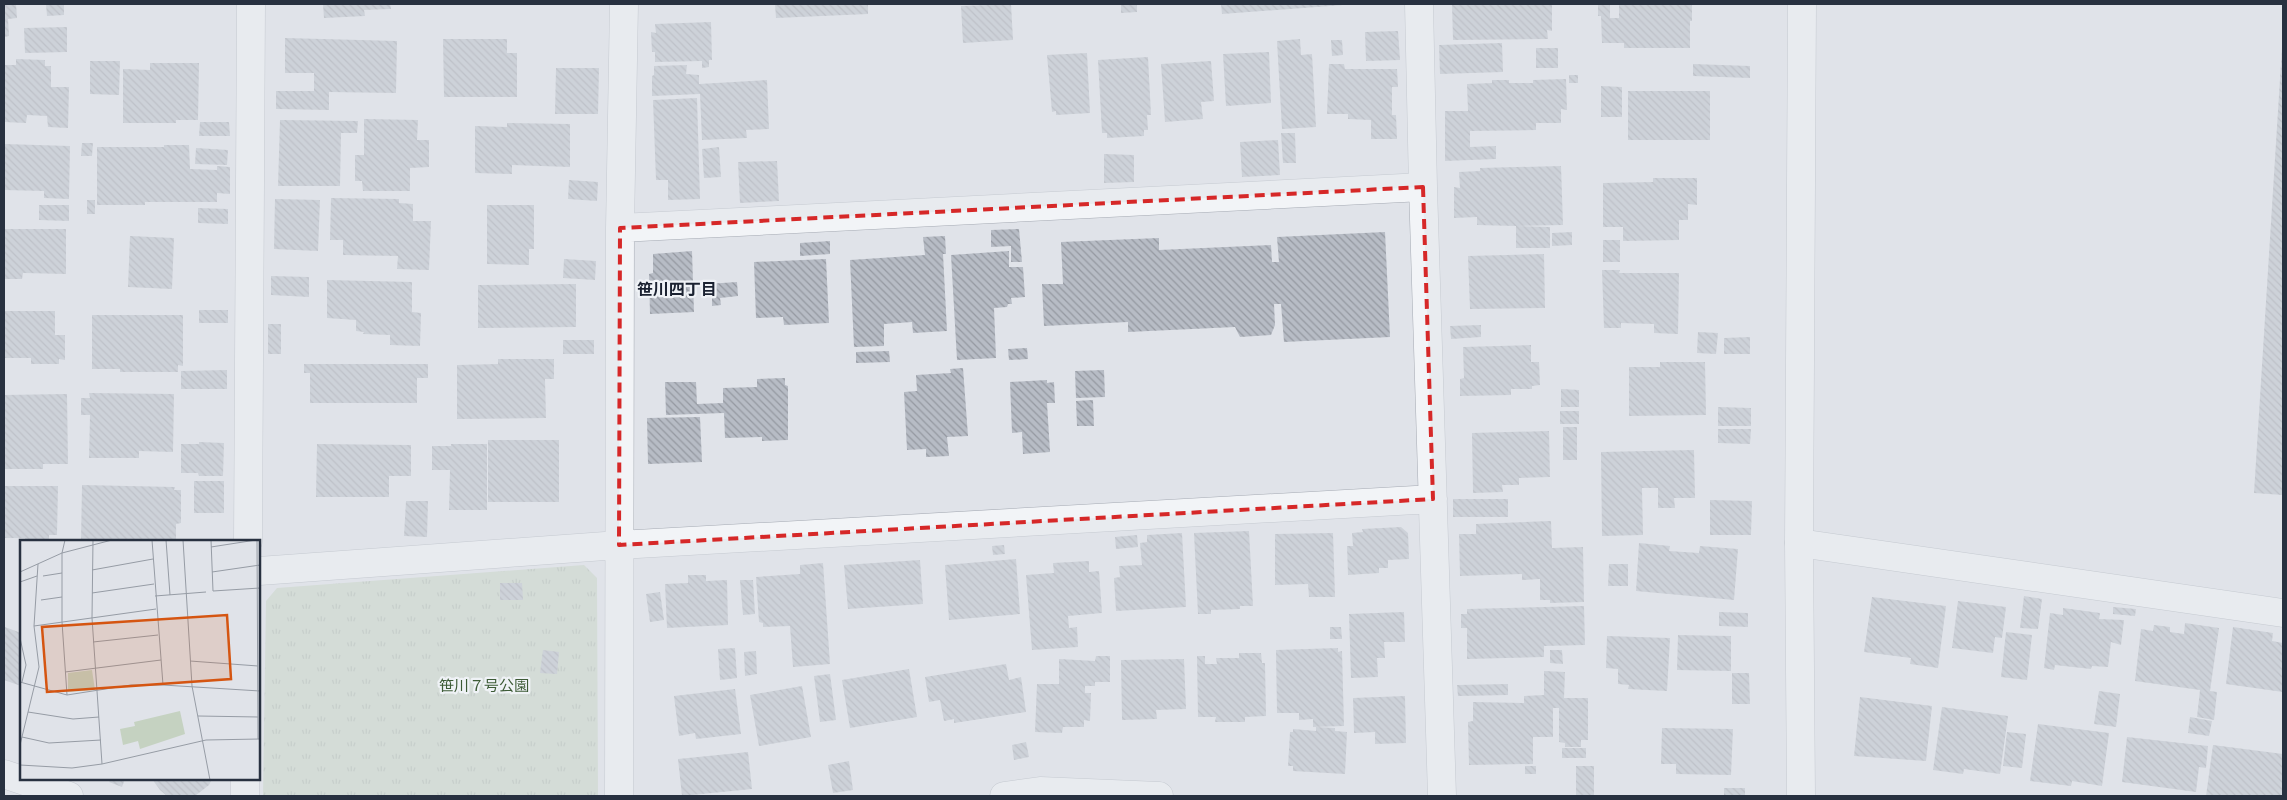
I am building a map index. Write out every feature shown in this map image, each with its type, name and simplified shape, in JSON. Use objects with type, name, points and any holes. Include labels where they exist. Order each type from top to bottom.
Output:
[{"type":"street","points":[[248,540],[251,4]]},
{"type":"street","points":[[618,796],[620,228],[624,4]]},
{"type":"street","points":[[1419,4],[1442,796]]},
{"type":"street","points":[[1801,796],[1799,544],[1802,4]]},
{"type":"street","points":[[620,228],[1423,187]]},
{"type":"street","points":[[260,572],[619,545],[1433,499]]},
{"type":"street","points":[[1799,544],[2283,613]]},
{"type":"street","points":[[4,774],[20,779]]},
{"type":"street","points":[[22,780],[69,796]]},
{"type":"street","points":[[245,780],[245,796]]},
{"type":"street","points":[[1004,796],[1040,791],[1159,796]]},
{"type":"highlighted area","points":[[1423,187],[1433,499],[619,545],[620,228]]},
{"type":"green space","name":"笹川７号公園","points":[[584,565],[597,578],[598,796],[263,796],[266,601],[277,588]]},
{"type":"building","points":[[4,4],[16,4],[17,18],[8,19],[9,36],[4,37]]},
{"type":"building","points":[[46,4],[64,4],[64,15],[47,16]]},
{"type":"building","points":[[323,4],[390,4],[391,9],[364,10],[365,16],[324,18]]},
{"type":"building","points":[[775,4],[868,4],[868,14],[776,18]]},
{"type":"building","points":[[1011,4],[1013,40],[963,43],[961,6]]},
{"type":"building","points":[[1121,4],[1137,4],[1137,12],[1121,13]]},
{"type":"building","points":[[1221,4],[1343,4],[1343,5],[1222,14]]},
{"type":"building","points":[[1452,4],[1552,4],[1552,31],[1547,30],[1548,39],[1453,40]]},
{"type":"building","points":[[1598,4],[1610,4],[1610,18],[1619,18],[1619,4],[1692,4],[1690,48],[1624,48],[1624,43],[1602,43],[1601,16],[1598,16]]},
{"type":"building","points":[[711,22],[712,60],[709,60],[709,67],[702,68],[702,61],[655,62],[655,52],[652,52],[651,32],[656,33],[655,24]]},
{"type":"building","points":[[67,27],[67,52],[25,53],[24,28]]},
{"type":"building","points":[[1398,31],[1400,60],[1366,61],[1365,32]]},
{"type":"building","points":[[285,38],[397,41],[396,93],[329,92],[329,110],[276,109],[276,91],[314,91],[314,73],[285,73]]},
{"type":"building","points":[[443,39],[507,39],[507,53],[517,53],[517,97],[444,97]]},
{"type":"building","points":[[1300,39],[1301,55],[1312,54],[1316,127],[1282,129],[1277,41]]},
{"type":"building","points":[[1331,40],[1342,40],[1343,55],[1332,56]]},
{"type":"building","points":[[1502,43],[1503,72],[1440,74],[1439,45]]},
{"type":"building","points":[[2283,47],[2283,495],[2254,493]]},
{"type":"building","points":[[1536,48],[1558,48],[1558,68],[1536,68]]},
{"type":"building","points":[[1269,52],[1271,103],[1226,106],[1223,54]]},
{"type":"building","points":[[1087,53],[1090,113],[1056,115],[1056,111],[1052,112],[1047,55]]},
{"type":"building","points":[[1148,57],[1151,115],[1147,115],[1148,130],[1144,130],[1144,136],[1107,138],[1107,133],[1102,133],[1098,60]]},
{"type":"building","points":[[16,59],[45,60],[45,66],[51,66],[51,87],[69,87],[68,128],[48,127],[47,116],[27,115],[26,123],[4,122],[4,65],[16,65]]},
{"type":"building","points":[[90,61],[120,61],[119,95],[90,94]]},
{"type":"building","points":[[1211,61],[1214,101],[1201,102],[1203,119],[1165,122],[1161,64]]},
{"type":"building","points":[[150,63],[199,63],[198,120],[176,120],[176,123],[123,123],[123,69],[150,70]]},
{"type":"building","points":[[1329,64],[1344,64],[1345,69],[1397,69],[1398,87],[1392,87],[1392,115],[1396,115],[1397,139],[1371,139],[1371,120],[1348,119],[1348,114],[1327,114]]},
{"type":"building","points":[[1693,64],[1750,66],[1750,78],[1693,76]]},
{"type":"building","points":[[687,65],[686,74],[699,75],[699,84],[767,80],[769,129],[746,130],[747,138],[702,140],[700,94],[652,96],[654,66]]},
{"type":"building","points":[[556,68],[599,68],[598,114],[555,114]]},
{"type":"building","points":[[1569,75],[1578,75],[1578,83],[1569,83]]},
{"type":"building","points":[[1566,79],[1567,110],[1561,109],[1561,123],[1536,123],[1536,130],[1470,131],[1470,147],[1496,146],[1496,159],[1445,161],[1445,111],[1468,111],[1467,84],[1492,83],[1492,80],[1509,80],[1509,83],[1533,83],[1533,80]]},
{"type":"building","points":[[1601,86],[1622,87],[1622,117],[1601,117]]},
{"type":"building","points":[[1628,91],[1710,91],[1710,140],[1628,140]]},
{"type":"building","points":[[697,98],[700,199],[668,200],[668,180],[656,180],[653,100]]},
{"type":"building","points":[[364,119],[418,120],[417,140],[429,140],[429,167],[410,168],[410,191],[363,191],[362,181],[355,181],[355,155],[364,155]]},
{"type":"building","points":[[280,120],[358,121],[357,133],[341,133],[340,186],[278,186]]},
{"type":"building","points":[[200,122],[229,122],[230,136],[199,136]]},
{"type":"building","points":[[507,123],[570,124],[570,167],[512,165],[512,174],[475,173],[475,126],[507,127]]},
{"type":"building","points":[[1281,133],[1295,133],[1296,163],[1283,163]]},
{"type":"building","points":[[1278,140],[1280,175],[1242,177],[1240,142]]},
{"type":"building","points":[[82,143],[93,143],[92,156],[81,156]]},
{"type":"building","points":[[4,144],[70,146],[69,199],[44,198],[44,191],[4,190]]},
{"type":"building","points":[[164,145],[189,145],[190,169],[217,170],[217,166],[230,167],[230,194],[217,193],[217,202],[145,202],[145,205],[97,205],[97,147],[164,147]]},
{"type":"building","points":[[719,147],[721,177],[704,178],[702,149]]},
{"type":"building","points":[[196,148],[228,150],[227,165],[195,164]]},
{"type":"building","points":[[1104,154],[1134,155],[1134,182],[1104,183]]},
{"type":"building","points":[[777,161],[779,201],[740,203],[738,162]]},
{"type":"building","points":[[1561,166],[1563,225],[1518,226],[1550,227],[1550,248],[1516,248],[1516,226],[1477,225],[1477,217],[1454,218],[1454,187],[1460,188],[1459,172],[1480,171],[1480,168]]},
{"type":"building","points":[[1653,178],[1697,178],[1697,205],[1688,204],[1688,220],[1679,220],[1679,240],[1623,241],[1623,227],[1603,227],[1603,183],[1653,182]]},
{"type":"building","points":[[569,180],[598,182],[597,201],[568,199]]},
{"type":"building","points":[[331,198],[399,199],[399,203],[413,204],[413,221],[431,221],[429,270],[397,269],[398,256],[343,255],[343,240],[330,240]]},
{"type":"building","points":[[275,199],[320,200],[318,251],[274,249]]},
{"type":"building","points":[[87,200],[95,200],[95,214],[87,214]]},
{"type":"building","points":[[39,205],[69,205],[69,221],[39,220]]},
{"type":"building","points":[[487,205],[534,205],[534,249],[529,249],[529,265],[487,264]]},
{"type":"building","points":[[198,208],[228,209],[228,224],[198,223]]},
{"type":"building","points":[[4,229],[66,229],[66,274],[23,273],[22,279],[4,279]]},
{"type":"building","points":[[1019,229],[1022,262],[1011,262],[1011,246],[991,247],[991,230]]},
{"type":"building","points":[[1385,232],[1390,337],[1284,342],[1281,304],[1274,304],[1275,325],[1271,335],[1240,337],[1235,327],[1128,332],[1128,322],[1044,326],[1042,284],[1063,284],[1061,242],[1159,238],[1159,250],[1271,245],[1272,262],[1279,262],[1277,237]]},
{"type":"building","points":[[1572,232],[1572,245],[1552,246],[1552,233]]},
{"type":"building","points":[[130,236],[174,238],[172,289],[128,287]]},
{"type":"building","points":[[945,236],[946,254],[943,254],[947,331],[913,333],[912,322],[884,324],[884,346],[854,347],[850,260],[925,255],[923,237]]},
{"type":"building","points":[[1603,240],[1620,240],[1620,262],[1603,262]]},
{"type":"building","points":[[830,241],[830,254],[800,256],[800,243]]},
{"type":"building","points":[[692,251],[694,312],[650,314],[649,274],[653,273],[653,254]]},
{"type":"building","points":[[1009,251],[1009,267],[1023,267],[1025,297],[1011,298],[1012,304],[1008,304],[1007,307],[994,308],[996,358],[957,360],[951,255]]},
{"type":"building","points":[[1544,254],[1545,308],[1470,309],[1468,256]]},
{"type":"building","points":[[564,259],[596,261],[595,280],[563,278]]},
{"type":"building","points":[[826,259],[829,323],[784,325],[783,317],[756,318],[754,262]]},
{"type":"building","points":[[1602,270],[1620,270],[1619,273],[1679,273],[1678,334],[1654,333],[1654,324],[1621,323],[1621,328],[1604,328]]},
{"type":"building","points":[[271,276],[309,277],[309,297],[271,295]]},
{"type":"building","points":[[327,280],[412,282],[412,312],[421,313],[420,346],[390,345],[390,335],[363,334],[364,332],[356,331],[356,320],[327,318]]},
{"type":"building","points":[[737,282],[738,296],[720,298],[721,305],[712,306],[712,297],[708,297],[707,284]]},
{"type":"building","points":[[576,284],[576,327],[478,328],[478,285]]},
{"type":"building","points":[[199,310],[228,310],[228,323],[199,323]]},
{"type":"building","points":[[4,311],[55,311],[55,335],[65,335],[65,360],[59,359],[59,364],[31,364],[31,358],[4,358]]},
{"type":"building","points":[[92,315],[183,315],[183,366],[178,365],[178,372],[120,372],[120,369],[92,369]]},
{"type":"building","points":[[268,324],[281,324],[281,354],[268,354]]},
{"type":"building","points":[[1481,325],[1481,337],[1451,339],[1450,326]]},
{"type":"building","points":[[1698,332],[1718,333],[1716,354],[1697,353]]},
{"type":"building","points":[[1750,337],[1750,354],[1724,354],[1724,338]]},
{"type":"building","points":[[563,340],[594,340],[594,354],[563,354]]},
{"type":"building","points":[[1531,345],[1531,362],[1539,362],[1540,385],[1532,386],[1532,389],[1511,389],[1511,395],[1460,396],[1460,379],[1464,378],[1463,347]]},
{"type":"building","points":[[1027,348],[1028,359],[1009,360],[1008,349]]},
{"type":"building","points":[[889,351],[890,362],[856,363],[856,352]]},
{"type":"building","points":[[498,359],[554,359],[554,379],[545,379],[546,418],[457,419],[457,365],[498,364]]},
{"type":"building","points":[[1660,362],[1705,362],[1706,415],[1629,416],[1629,367],[1660,367]]},
{"type":"building","points":[[304,364],[428,364],[428,378],[417,378],[417,403],[310,403],[310,373],[304,373]]},
{"type":"building","points":[[963,368],[968,436],[947,437],[949,456],[926,457],[926,449],[907,450],[904,392],[917,391],[916,375],[951,373],[950,369]]},
{"type":"building","points":[[227,370],[227,389],[181,389],[181,371]]},
{"type":"building","points":[[1104,370],[1105,397],[1076,398],[1075,371]]},
{"type":"building","points":[[785,378],[785,385],[788,386],[788,440],[762,441],[762,437],[725,438],[724,413],[666,415],[665,382],[696,382],[697,404],[723,403],[723,388],[757,387],[757,379]]},
{"type":"building","points":[[1047,380],[1047,383],[1054,382],[1055,403],[1047,403],[1050,452],[1023,454],[1022,432],[1012,433],[1010,382]]},
{"type":"building","points":[[1561,389],[1579,390],[1579,407],[1561,407]]},
{"type":"building","points":[[89,393],[174,394],[173,452],[139,451],[139,458],[89,458],[90,415],[81,415],[81,398],[90,398]]},
{"type":"building","points":[[67,394],[68,464],[43,464],[43,469],[4,469],[4,395]]},
{"type":"building","points":[[1093,400],[1094,426],[1077,426],[1076,401]]},
{"type":"building","points":[[1718,407],[1751,408],[1751,426],[1718,426]]},
{"type":"building","points":[[1560,411],[1579,411],[1579,424],[1560,424]]},
{"type":"building","points":[[700,417],[702,462],[648,464],[647,418]]},
{"type":"building","points":[[1563,427],[1577,427],[1577,460],[1563,460]]},
{"type":"building","points":[[1718,429],[1751,429],[1750,444],[1718,443]]},
{"type":"building","points":[[1549,431],[1550,477],[1519,478],[1519,485],[1502,485],[1503,492],[1473,493],[1472,433]]},
{"type":"building","points":[[488,440],[559,440],[559,502],[488,502]]},
{"type":"building","points":[[199,442],[224,443],[223,476],[199,476],[198,473],[181,473],[181,444],[199,444]]},
{"type":"building","points":[[317,444],[411,445],[411,476],[389,476],[389,497],[316,497]]},
{"type":"building","points":[[451,444],[487,444],[487,510],[449,510],[450,470],[432,470],[432,446],[451,446]]},
{"type":"building","points":[[1694,450],[1695,498],[1674,498],[1675,508],[1658,508],[1658,488],[1642,488],[1643,535],[1602,536],[1601,452]]},
{"type":"building","points":[[194,481],[224,481],[224,513],[194,513]]},
{"type":"building","points":[[82,485],[175,487],[174,490],[181,490],[181,523],[176,524],[176,540],[81,540]]},
{"type":"building","points":[[4,486],[58,486],[57,535],[49,535],[49,540],[4,538]]},
{"type":"building","points":[[1453,499],[1508,499],[1508,517],[1453,517]]},
{"type":"building","points":[[1710,500],[1752,501],[1751,535],[1710,535]]},
{"type":"building","points":[[406,501],[428,501],[427,537],[404,536]]},
{"type":"building","points":[[1551,521],[1552,548],[1583,547],[1584,602],[1550,603],[1550,600],[1540,600],[1540,579],[1522,580],[1522,574],[1460,576],[1459,534],[1476,534],[1476,524]]},
{"type":"building","points":[[1401,527],[1408,533],[1409,559],[1388,560],[1388,568],[1379,568],[1379,573],[1348,575],[1347,546],[1353,546],[1352,533],[1363,532],[1362,529]]},
{"type":"building","points":[[1249,531],[1253,606],[1240,606],[1240,609],[1211,610],[1211,614],[1198,614],[1194,533]]},
{"type":"building","points":[[1182,533],[1186,607],[1116,611],[1114,578],[1120,577],[1119,566],[1142,565],[1140,543],[1147,542],[1147,535]]},
{"type":"building","points":[[1333,533],[1335,597],[1309,597],[1308,584],[1275,585],[1275,534]]},
{"type":"building","points":[[1137,535],[1138,547],[1116,549],[1115,537]]},
{"type":"building","points":[[1639,543],[1670,546],[1669,551],[1699,553],[1700,546],[1738,549],[1734,600],[1636,591]]},
{"type":"building","points":[[1004,545],[1005,554],[993,555],[992,546]]},
{"type":"building","points":[[1016,559],[1020,614],[949,620],[945,565]]},
{"type":"building","points":[[920,560],[923,604],[848,609],[844,565]]},
{"type":"building","points":[[1089,561],[1089,572],[1099,571],[1102,613],[1068,616],[1069,628],[1077,627],[1078,647],[1032,650],[1026,575],[1054,573],[1053,563]]},
{"type":"building","points":[[823,563],[830,664],[793,667],[790,626],[763,627],[763,623],[759,622],[756,577],[800,574],[800,565]]},
{"type":"building","points":[[1609,564],[1628,564],[1628,586],[1608,586]]},
{"type":"building","points":[[688,575],[706,575],[706,581],[727,580],[728,625],[667,628],[665,584],[688,583]]},
{"type":"building","points":[[740,580],[753,580],[755,614],[743,615]]},
{"type":"building","points":[[500,583],[522,583],[523,600],[500,600]]},
{"type":"building","points":[[660,592],[664,620],[650,622],[646,594]]},
{"type":"building","points":[[2024,596],[2042,599],[2038,629],[2020,628]]},
{"type":"building","points":[[1872,597],[1946,606],[1938,668],[1910,664],[1911,658],[1864,652]]},
{"type":"building","points":[[1958,601],[2006,607],[2002,638],[1995,637],[1993,653],[1952,648]]},
{"type":"building","points":[[1584,606],[1585,645],[1544,646],[1544,657],[1467,659],[1467,628],[1461,628],[1461,614],[1467,614],[1467,609]]},
{"type":"building","points":[[2113,607],[2136,609],[2135,616],[2113,614]]},
{"type":"building","points":[[2063,608],[2100,613],[2099,619],[2124,620],[2121,645],[2111,642],[2108,667],[2092,666],[2091,669],[2055,665],[2054,670],[2044,668],[2050,613],[2063,615]]},
{"type":"building","points":[[1404,612],[1405,642],[1384,642],[1385,658],[1377,658],[1378,677],[1351,678],[1349,614]]},
{"type":"building","points":[[1719,612],[1748,613],[1748,627],[1719,626]]},
{"type":"building","points":[[2185,623],[2219,628],[2210,691],[2217,692],[2214,720],[2197,717],[2200,690],[2135,681],[2141,629],[2153,631],[2154,625],[2170,627],[2170,632],[2184,634]]},
{"type":"building","points":[[5,627],[20,633],[20,686],[4,680]]},
{"type":"building","points":[[1330,627],[1341,627],[1342,639],[1330,639]]},
{"type":"building","points":[[2233,627],[2273,633],[2272,641],[2283,643],[2283,692],[2226,684]]},
{"type":"building","points":[[2006,632],[2032,635],[2027,680],[2001,677]]},
{"type":"building","points":[[1678,635],[1731,636],[1731,671],[1677,670]]},
{"type":"building","points":[[1607,636],[1670,638],[1667,691],[1628,689],[1629,685],[1618,684],[1618,669],[1606,668]]},
{"type":"building","points":[[735,648],[737,678],[720,680],[718,649]]},
{"type":"building","points":[[1338,648],[1338,652],[1342,651],[1344,726],[1313,727],[1313,719],[1299,720],[1299,713],[1277,713],[1276,650]]},
{"type":"building","points":[[543,650],[559,652],[557,674],[540,673]]},
{"type":"building","points":[[1550,650],[1562,650],[1563,664],[1550,663]]},
{"type":"building","points":[[756,651],[757,674],[745,676],[744,652]]},
{"type":"building","points":[[1239,653],[1261,653],[1262,663],[1265,663],[1266,716],[1245,717],[1245,722],[1215,722],[1216,717],[1198,717],[1197,656],[1205,656],[1205,664],[1217,664],[1216,658],[1239,658]]},
{"type":"building","points":[[1096,656],[1110,656],[1110,682],[1095,682],[1095,686],[1085,686],[1085,693],[1091,693],[1090,721],[1084,720],[1084,727],[1063,727],[1062,733],[1035,732],[1037,684],[1059,684],[1059,659],[1095,661]]},
{"type":"building","points":[[1184,659],[1186,709],[1156,710],[1157,719],[1122,720],[1121,660]]},
{"type":"building","points":[[1006,664],[1009,680],[1021,677],[1026,712],[954,723],[954,719],[944,721],[940,700],[929,702],[925,677]]},
{"type":"building","points":[[909,669],[917,717],[850,728],[842,680]]},
{"type":"building","points":[[1544,671],[1565,672],[1564,698],[1588,698],[1588,740],[1581,740],[1581,747],[1565,747],[1565,743],[1559,742],[1559,708],[1553,708],[1553,737],[1533,737],[1533,764],[1469,765],[1468,722],[1473,721],[1473,702],[1524,703],[1524,696],[1544,695]]},
{"type":"building","points":[[1732,673],[1749,673],[1750,704],[1732,704]]},
{"type":"building","points":[[830,674],[836,720],[820,722],[814,676]]},
{"type":"building","points":[[1508,684],[1508,695],[1458,696],[1457,685]]},
{"type":"building","points":[[802,686],[811,737],[759,746],[750,695]]},
{"type":"building","points":[[735,689],[741,734],[696,739],[695,733],[679,736],[674,696]]},
{"type":"building","points":[[2099,691],[2120,694],[2116,727],[2094,724]]},
{"type":"building","points":[[1405,696],[1406,743],[1375,744],[1375,732],[1354,733],[1353,698]]},
{"type":"building","points":[[1860,697],[1932,706],[1926,761],[1854,756]]},
{"type":"building","points":[[1942,707],[2008,716],[2000,774],[1964,769],[1963,774],[1933,770]]},
{"type":"building","points":[[2190,717],[2212,721],[2209,736],[2188,733]]},
{"type":"building","points":[[2038,724],[2109,733],[2102,786],[2072,781],[2071,786],[2030,781]]},
{"type":"building","points":[[1316,727],[1335,728],[1335,731],[1347,732],[1345,774],[1293,771],[1293,766],[1288,766],[1290,732],[1293,732],[1293,729],[1316,731]]},
{"type":"building","points":[[1662,728],[1733,729],[1731,775],[1676,774],[1676,764],[1661,764]]},
{"type":"building","points":[[2007,732],[2026,734],[2022,768],[2003,766]]},
{"type":"building","points":[[2127,737],[2208,746],[2206,768],[2199,767],[2196,792],[2122,782]]},
{"type":"building","points":[[1026,742],[1029,757],[1014,760],[1012,745]]},
{"type":"building","points":[[2213,745],[2283,754],[2283,796],[2206,796]]},
{"type":"building","points":[[1562,748],[1586,748],[1586,758],[1562,758]]},
{"type":"building","points":[[748,752],[752,789],[682,796],[678,759]]},
{"type":"building","points":[[849,761],[853,790],[833,793],[828,765]]},
{"type":"building","points":[[1525,766],[1536,766],[1536,774],[1525,774]]},
{"type":"building","points":[[1576,766],[1594,766],[1594,796],[1576,796]]},
{"type":"building","points":[[110,780],[125,780],[122,787],[109,782]]},
{"type":"building","points":[[153,780],[212,780],[209,785],[195,796],[167,796]]},
{"type":"building","points":[[1724,788],[1745,788],[1745,796],[1724,796]]},
{"type":"district","name":"笹川四丁目","points":[[677,289]]}]
